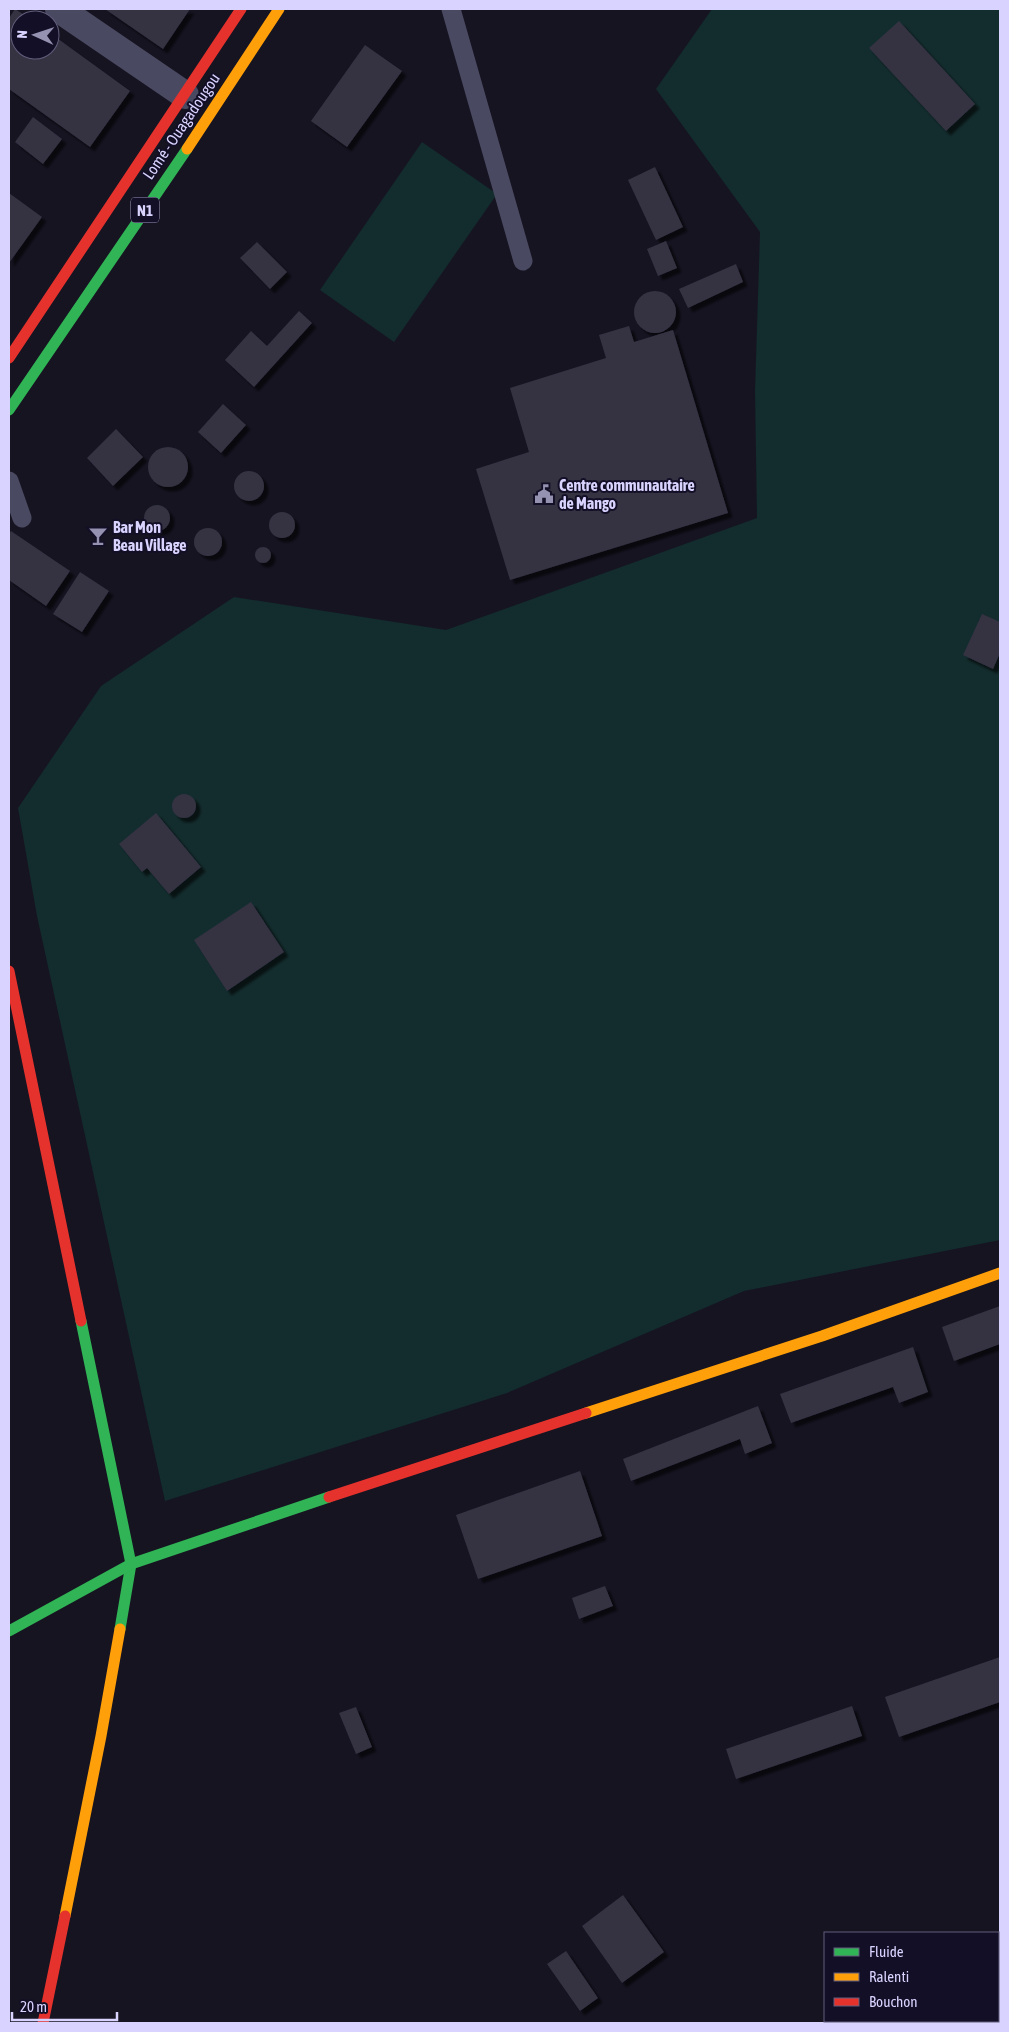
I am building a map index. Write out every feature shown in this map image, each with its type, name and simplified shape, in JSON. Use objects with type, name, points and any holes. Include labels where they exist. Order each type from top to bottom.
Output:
[{"type":"main road","name":"Lomé - Ouagadougou","points":[[9,358],[241,9]]},
{"type":"main road","name":"Lomé - Ouagadougou","points":[[9,410],[191,143],[279,9]]},
{"type":"main road","points":[[9,972],[131,1564],[101,1736],[43,2023]]},
{"type":"main road","points":[[9,1631],[131,1564],[359,1487],[822,1336],[1000,1273]]},
{"type":"street","points":[[59,9],[185,95]]},
{"type":"lane","points":[[451,9],[523,261]]},
{"type":"lane","points":[[9,480],[22,518]]},
{"type":"green space","points":[[712,9],[1000,9],[1000,1240],[744,1291],[507,1393],[165,1501],[37,916],[18,808],[101,686],[234,597],[446,630],[757,518],[755,391],[760,232],[656,89]]},
{"type":"green space","points":[[422,142],[497,194],[394,342],[320,290]]},
{"type":"building","points":[[105,9],[190,9],[163,49]]},
{"type":"building","points":[[10,16],[10,60],[60,60],[60,40],[130,91],[90,147],[9,89]]},
{"type":"building","points":[[899,21],[975,104],[946,131],[869,48]]},
{"type":"building","points":[[365,45],[402,71],[347,147],[311,121]]},
{"type":"building","points":[[33,117],[62,139],[43,164],[15,142]]},
{"type":"building","points":[[655,167],[683,227],[656,240],[628,180]]},
{"type":"building","points":[[9,193],[42,217],[9,263]]},
{"type":"building","points":[[666,241],[677,268],[658,276],[647,249]]},
{"type":"building","points":[[257,242],[287,272],[270,289],[240,258]]},
{"type":"building","points":[[736,264],[743,282],[688,308],[679,289]]},
{"type":"building","points":[[659,291],[667,294],[673,300],[676,312],[673,324],[667,330],[651,333],[643,330],[637,324],[634,308],[637,300],[643,294]]},
{"type":"building","points":[[299,311],[312,323],[254,387],[225,360],[251,331],[267,346]]},
{"type":"building","points":[[629,326],[634,342],[673,330],[728,513],[510,580],[476,469],[529,452],[510,388],[606,358],[599,335]]},
{"type":"building","points":[[223,404],[246,425],[221,453],[198,432]]},
{"type":"building","points":[[116,429],[143,457],[113,486],[87,458]]},
{"type":"building","points":[[168,447],[182,453],[188,467],[182,481],[168,487],[154,481],[148,467],[154,453]]},
{"type":"building","points":[[249,471],[260,475],[264,486],[260,497],[249,501],[238,497],[234,486],[238,475]]},
{"type":"building","points":[[157,505],[166,509],[170,518],[166,527],[157,531],[148,527],[144,518],[148,509]]},
{"type":"building","points":[[282,512],[291,516],[295,525],[291,534],[282,538],[273,534],[269,525],[273,516]]},
{"type":"building","points":[[208,528],[218,532],[222,542],[218,552],[208,556],[198,552],[194,542],[198,532]]},
{"type":"building","points":[[11,531],[70,571],[46,606],[9,580],[9,534]]},
{"type":"building","points":[[263,547],[269,549],[271,555],[269,561],[263,563],[257,561],[255,555],[257,549]]},
{"type":"building","points":[[80,572],[109,591],[82,632],[53,614]]},
{"type":"building","points":[[982,614],[1000,622],[1000,653],[993,669],[963,655]]},
{"type":"building","points":[[184,794],[193,797],[196,806],[193,815],[184,818],[175,815],[172,806],[175,797]]},
{"type":"building","points":[[156,813],[201,867],[169,894],[147,868],[142,872],[119,844]]},
{"type":"building","points":[[251,902],[284,952],[227,991],[194,940]]},
{"type":"building","points":[[1000,1306],[1000,1344],[954,1361],[942,1327]]},
{"type":"building","points":[[913,1347],[928,1392],[899,1403],[893,1387],[791,1423],[780,1394]]},
{"type":"building","points":[[758,1406],[772,1443],[745,1454],[740,1439],[631,1481],[623,1459]]},
{"type":"building","points":[[580,1471],[602,1536],[478,1579],[456,1515]]},
{"type":"building","points":[[605,1586],[613,1606],[579,1619],[572,1598]]},
{"type":"building","points":[[1000,1657],[1000,1702],[899,1737],[885,1697]]},
{"type":"building","points":[[852,1706],[862,1736],[736,1779],[726,1749]]},
{"type":"building","points":[[356,1707],[372,1747],[356,1754],[339,1713]]},
{"type":"building","points":[[623,1895],[664,1952],[622,1983],[582,1926]]},
{"type":"building","points":[[566,1951],[598,1998],[580,2011],[547,1964]]},
{"type":"traffic: fast","points":[[9,410],[187,149]]},
{"type":"traffic: fast","points":[[81,1321],[131,1564],[120,1629]]},
{"type":"traffic: fast","points":[[9,1631],[131,1564],[329,1497]]},
{"type":"traffic: slow","points":[[187,149],[279,9]]},
{"type":"traffic: slow","points":[[586,1413],[822,1336],[1000,1273]]},
{"type":"traffic: slow","points":[[65,1916],[120,1629]]},
{"type":"traffic: jam","points":[[9,358],[241,9]]},
{"type":"traffic: jam","points":[[9,971],[81,1321]]},
{"type":"traffic: jam","points":[[329,1497],[586,1413]]},
{"type":"traffic: jam","points":[[43,2023],[65,1916]]},
{"type":"place","name":"Centre communautaire de Mango","points":[[544,494]]},
{"type":"place","name":"Bar Mon Beau Village","points":[[98,536]]}]
